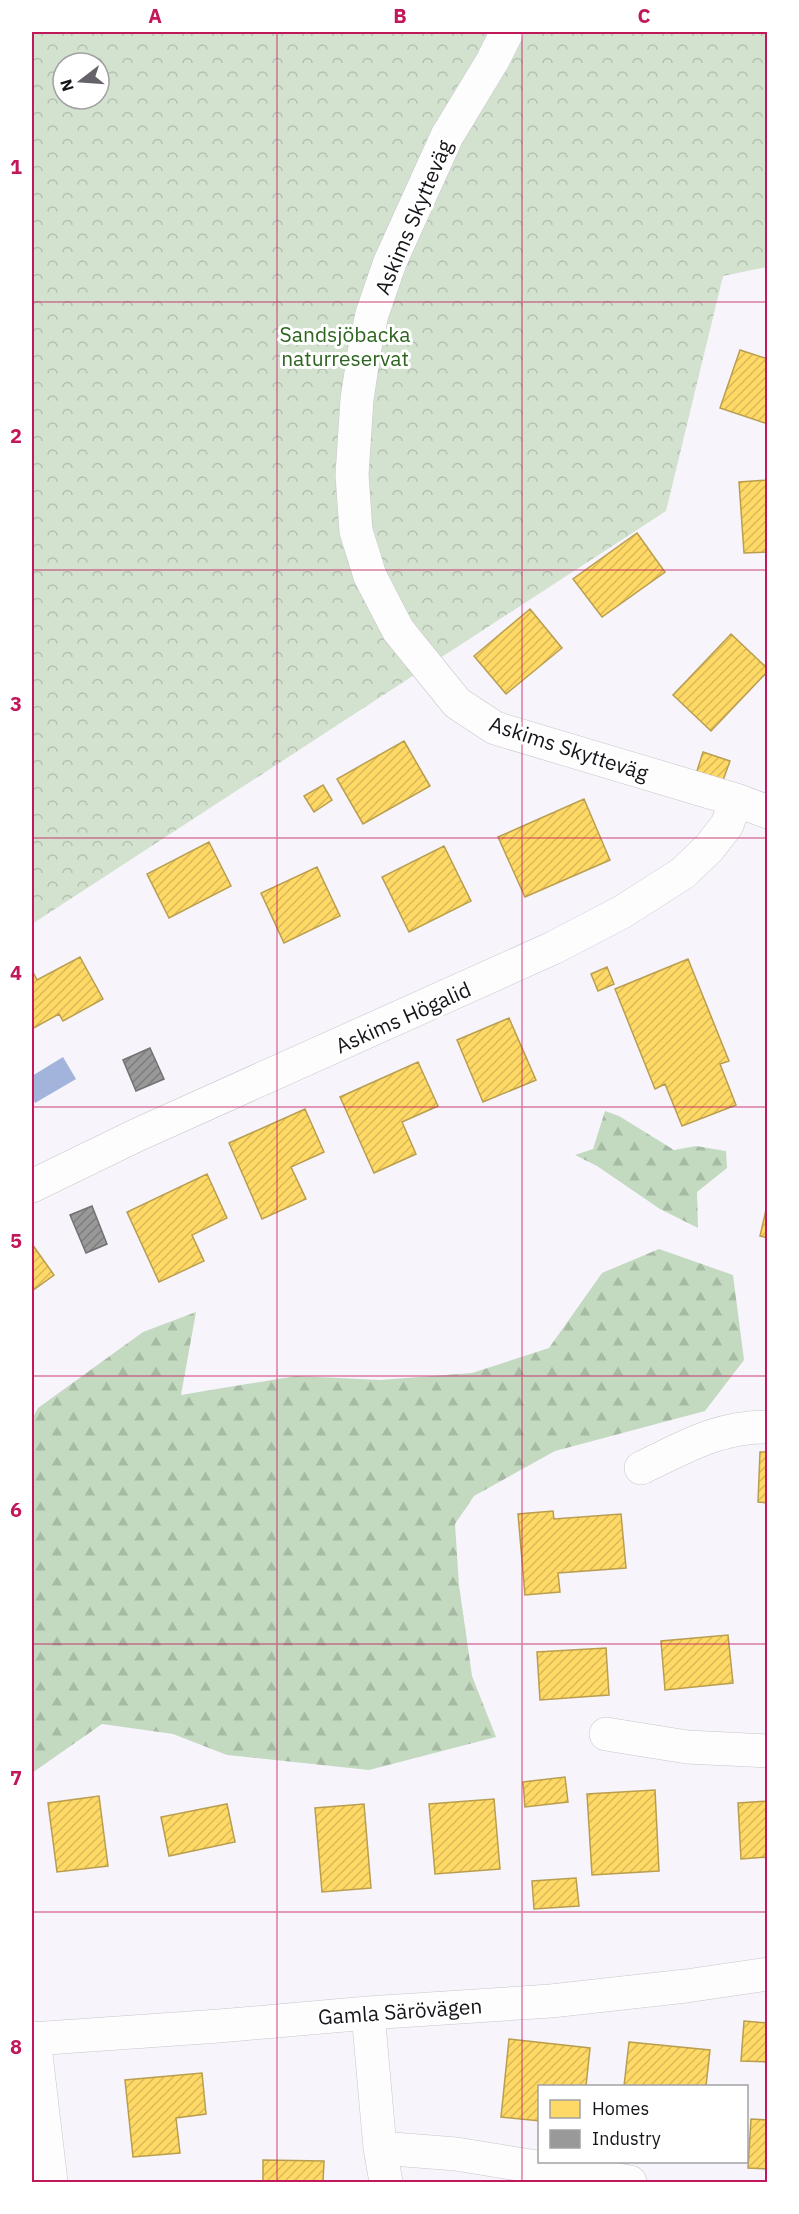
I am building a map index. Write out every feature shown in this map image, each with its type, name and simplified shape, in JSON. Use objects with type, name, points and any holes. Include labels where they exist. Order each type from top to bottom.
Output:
[{"type":"street","name":"Askims Skytteväg","points":[[507,32],[494,60],[447,136],[390,262],[372,314],[364,347],[357,399],[352,476],[356,531],[370,576],[398,630],[432,673],[457,703],[495,728],[736,800],[768,812]]},
{"type":"street","name":"Askims Högalid","points":[[32,1186],[137,1135],[553,948],[622,912],[683,873],[709,848],[727,825],[736,800]]},
{"type":"street","points":[[641,1468],[724,1431],[751,1426],[768,1427]]},
{"type":"street","points":[[606,1734],[687,1747],[768,1751]]},
{"type":"street","name":"Gamla Särövägen","points":[[33,2039],[551,2001],[768,1974]]},
{"type":"street","points":[[368,2013],[380,2148],[386,2182]]},
{"type":"street","points":[[33,2039],[51,2182]]},
{"type":"street","points":[[380,2148],[456,2154],[630,2182]]},
{"type":"green space","name":"Sandsjöbacka naturreservat","points":[[32,32],[767,32],[767,267],[723,276],[666,511],[32,924]]},
{"type":"green space","points":[[605,1111],[619,1116],[674,1150],[696,1146],[726,1151],[727,1168],[697,1192],[698,1228],[660,1209],[597,1166],[575,1155],[593,1149]]},
{"type":"green space","points":[[659,1249],[733,1275],[744,1360],[705,1411],[555,1451],[474,1496],[455,1524],[459,1585],[472,1676],[496,1737],[369,1770],[227,1755],[173,1734],[102,1724],[32,1773],[32,1419],[38,1408],[143,1332],[196,1312],[181,1395],[296,1376],[380,1380],[472,1373],[549,1348],[602,1273]]},
{"type":"water","points":[[63,1057],[76,1079],[35,1103],[32,1096],[32,1076]]},
{"type":"building: Homes","points":[[740,350],[768,359],[768,424],[720,408]]},
{"type":"building: Homes","points":[[768,480],[768,552],[744,553],[739,482]]},
{"type":"building: Homes","points":[[637,533],[665,572],[602,617],[573,579]]},
{"type":"building: Homes","points":[[530,609],[562,648],[506,694],[474,656]]},
{"type":"building: Homes","points":[[731,634],[768,671],[711,731],[673,695]]},
{"type":"building: Homes","points":[[404,741],[430,786],[363,824],[337,779]]},
{"type":"building: Homes","points":[[703,752],[730,761],[722,783],[696,774]]},
{"type":"building: Homes","points":[[323,785],[332,800],[314,812],[304,796]]},
{"type":"building: Homes","points":[[584,799],[610,860],[525,897],[498,837]]},
{"type":"building: Homes","points":[[209,842],[231,886],[169,918],[147,874]]},
{"type":"building: Homes","points":[[444,846],[471,901],[409,932],[382,877]]},
{"type":"building: Homes","points":[[317,867],[340,916],[284,943],[261,893]]},
{"type":"building: Homes","points":[[80,957],[103,999],[63,1021],[59,1014],[32,1029],[32,970],[37,980]]},
{"type":"building: Homes","points":[[688,959],[729,1061],[720,1064],[736,1105],[682,1126],[665,1084],[655,1089],[615,989]]},
{"type":"building: Homes","points":[[607,967],[614,984],[598,991],[591,974]]},
{"type":"building: Homes","points":[[509,1018],[536,1080],[483,1102],[457,1040]]},
{"type":"building: Homes","points":[[418,1062],[438,1106],[402,1122],[416,1154],[374,1173],[340,1097]]},
{"type":"building: Homes","points":[[305,1109],[324,1152],[291,1167],[306,1199],[262,1219],[229,1143]]},
{"type":"building: Homes","points":[[207,1174],[227,1218],[192,1235],[204,1261],[159,1282],[127,1212]]},
{"type":"building: Homes","points":[[768,1201],[768,1238],[760,1236]]},
{"type":"building: Homes","points":[[32,1244],[54,1275],[32,1291]]},
{"type":"building: Homes","points":[[760,1452],[768,1452],[768,1503],[758,1502]]},
{"type":"building: Homes","points":[[553,1511],[554,1519],[621,1514],[626,1568],[558,1573],[560,1592],[525,1595],[518,1514]]},
{"type":"building: Homes","points":[[728,1635],[733,1683],[665,1690],[661,1641]]},
{"type":"building: Homes","points":[[606,1648],[609,1695],[540,1700],[537,1652]]},
{"type":"building: Homes","points":[[565,1777],[568,1802],[525,1807],[523,1782]]},
{"type":"building: Homes","points":[[655,1790],[659,1871],[592,1875],[587,1794]]},
{"type":"building: Homes","points":[[99,1796],[108,1866],[57,1872],[48,1803]]},
{"type":"building: Homes","points":[[494,1799],[500,1869],[435,1874],[429,1804]]},
{"type":"building: Homes","points":[[768,1801],[768,1857],[741,1859],[738,1803]]},
{"type":"building: Homes","points":[[227,1804],[235,1842],[169,1856],[161,1817]]},
{"type":"building: Homes","points":[[364,1804],[371,1888],[322,1892],[315,1808]]},
{"type":"building: Homes","points":[[576,1878],[579,1906],[534,1909],[532,1881]]},
{"type":"building: Homes","points":[[744,2021],[768,2023],[768,2062],[741,2061]]},
{"type":"building: Homes","points":[[509,2039],[590,2048],[586,2085],[538,2085],[538,2121],[501,2117]]},
{"type":"building: Homes","points":[[629,2042],[710,2050],[706,2085],[624,2085]]},
{"type":"building: Homes","points":[[202,2073],[206,2114],[176,2118],[180,2153],[133,2157],[125,2080]]},
{"type":"building: Homes","points":[[751,2119],[768,2120],[768,2169],[748,2168]]},
{"type":"building: Homes","points":[[263,2160],[324,2161],[323,2182],[263,2182]]},
{"type":"building: Industry","points":[[150,1048],[164,1079],[136,1091],[123,1060]]},
{"type":"building: Industry","points":[[92,1206],[107,1244],[86,1253],[70,1215]]}]
